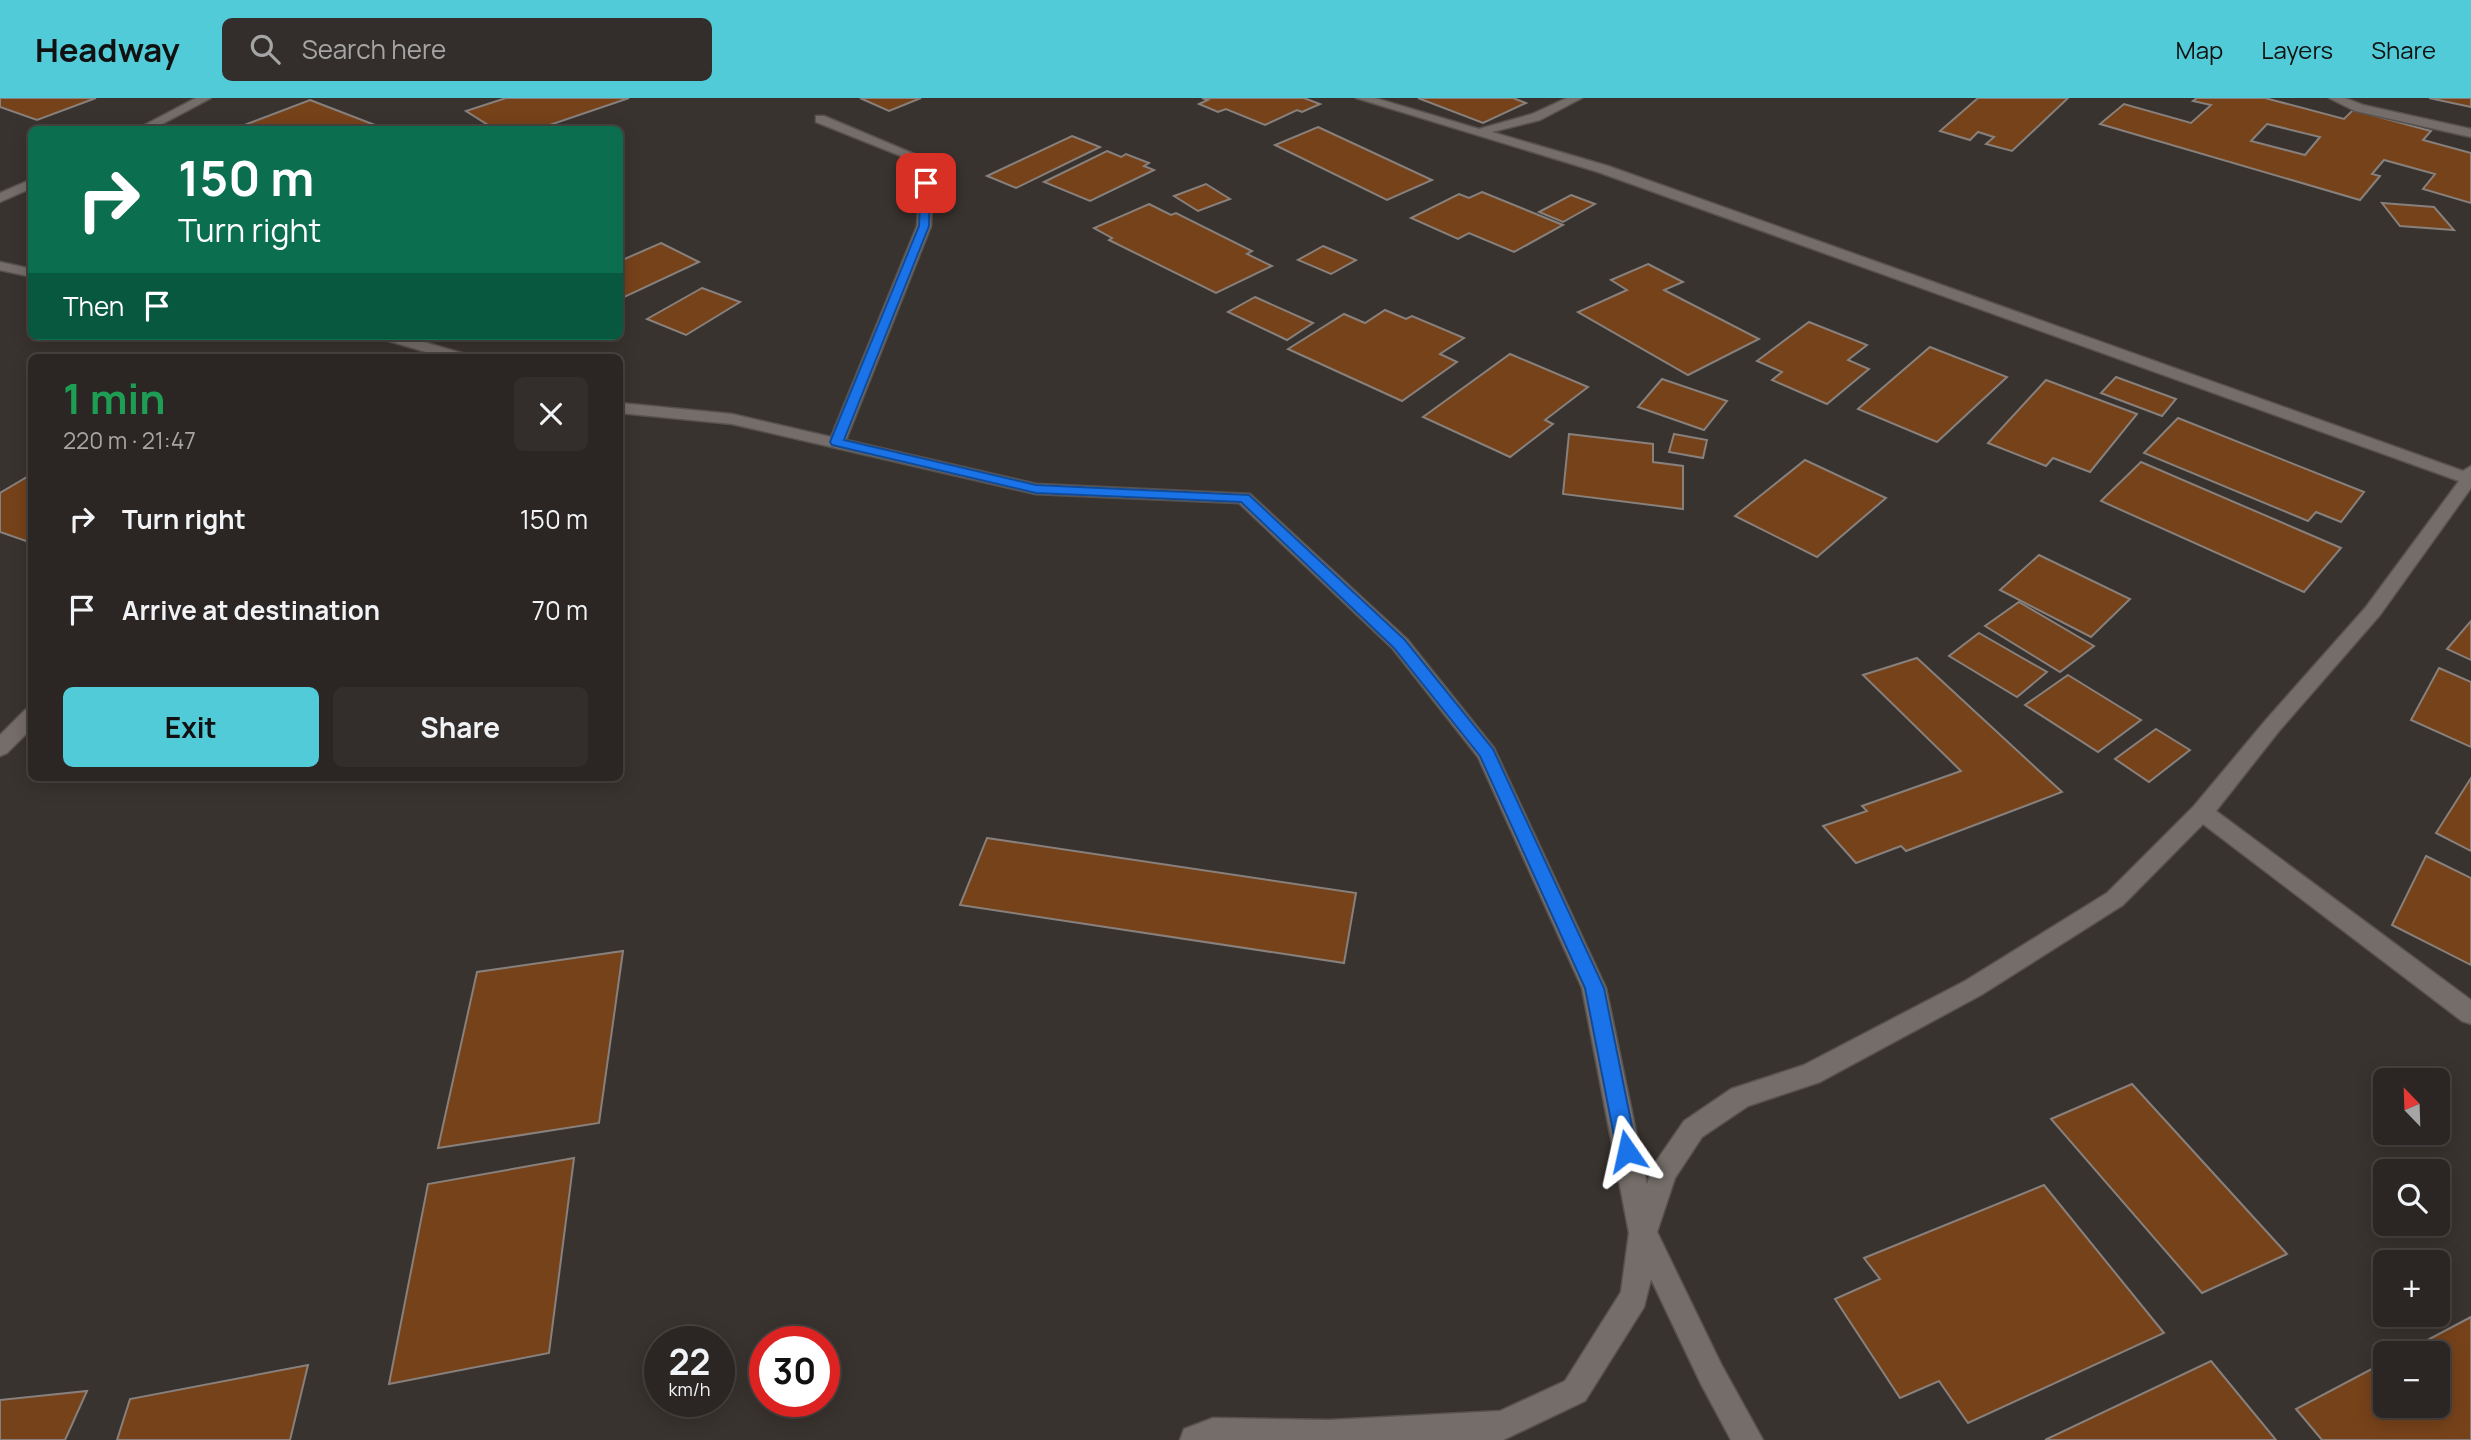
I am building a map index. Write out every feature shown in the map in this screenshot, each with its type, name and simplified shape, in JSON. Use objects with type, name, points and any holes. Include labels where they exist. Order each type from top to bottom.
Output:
[{"type":"street","points":[[149,126],[205,98]]},
{"type":"street","points":[[1195,1440],[1213,1433],[1329,1435],[1501,1426],[1575,1391],[1634,1297],[1643,1233],[1664,1172],[1693,1129],[1740,1097],[1811,1074],[1973,988],[2115,899],[2202,812],[2272,726],[2373,611],[2467,486],[1603,169],[1362,98]]},
{"type":"street","points":[[1478,132],[1536,117],[1576,98]]},
{"type":"street","points":[[2335,98],[2359,108],[2471,133]]},
{"type":"street","points":[[820,118],[927,162],[924,226],[837,442]]},
{"type":"street","points":[[0,198],[28,185]]},
{"type":"street","points":[[0,266],[28,272]]},
{"type":"street","points":[[401,340],[450,354]]},
{"type":"street","points":[[623,408],[732,419],[1036,489],[1244,498],[1400,644],[1487,753],[1594,988],[1643,1233],[1711,1374],[1748,1440]]},
{"type":"street","points":[[0,748],[28,719]]},
{"type":"street","points":[[2202,812],[2471,1014]]},
{"type":"building","points":[[0,98],[96,98],[37,120],[0,107]]},
{"type":"building","points":[[506,98],[629,98],[547,126],[490,126],[466,111]]},
{"type":"building","points":[[860,98],[921,98],[889,111]]},
{"type":"building","points":[[1202,98],[1304,98],[1320,104],[1302,112],[1297,110],[1265,125],[1226,109],[1218,112],[1199,104],[1208,100]]},
{"type":"building","points":[[1418,98],[1513,98],[1526,103],[1483,123]]},
{"type":"building","points":[[1978,98],[2068,98],[2012,151],[1986,144],[1994,137],[1978,132],[1970,140],[1940,131]]},
{"type":"building","points":[[2197,98],[2265,98],[2344,119],[2353,110],[2431,131],[2423,140],[2471,153],[2471,203],[2423,189],[2435,174],[2384,160],[2372,174],[2380,176],[2360,200],[2100,124],[2124,104],[2191,123],[2211,105],[2193,101]],"holes":[[[2267,124],[2320,137],[2305,155],[2251,141]]]},
{"type":"building","points":[[2429,98],[2471,98],[2471,107]]},
{"type":"building","points":[[310,100],[378,126],[242,126]]},
{"type":"building","points":[[1318,127],[1432,180],[1387,200],[1275,145]]},
{"type":"building","points":[[1072,136],[1100,147],[1016,188],[987,176]]},
{"type":"building","points":[[1107,151],[1121,157],[1126,154],[1149,163],[1144,166],[1154,170],[1090,201],[1044,182]]},
{"type":"building","points":[[1206,184],[1230,199],[1198,211],[1174,196]]},
{"type":"building","points":[[1482,192],[1563,225],[1514,252],[1469,233],[1458,239],[1411,218],[1459,194],[1469,198]]},
{"type":"building","points":[[1571,195],[1595,204],[1563,222],[1539,212]]},
{"type":"building","points":[[2382,203],[2434,207],[2454,230],[2400,226]]},
{"type":"building","points":[[1149,204],[1171,215],[1176,213],[1252,251],[1247,254],[1272,266],[1216,293],[1109,240],[1112,238],[1094,228]]},
{"type":"building","points":[[661,243],[699,262],[623,298],[623,260]]},
{"type":"building","points":[[1323,246],[1356,260],[1331,274],[1298,260]]},
{"type":"building","points":[[1648,264],[1683,282],[1664,290],[1759,339],[1688,375],[1578,312],[1627,290],[1611,280]]},
{"type":"building","points":[[702,288],[740,302],[686,335],[647,319]]},
{"type":"building","points":[[1255,297],[1313,323],[1287,340],[1228,312]]},
{"type":"building","points":[[1385,310],[1406,319],[1412,316],[1464,338],[1440,354],[1457,362],[1402,401],[1288,349],[1344,314],[1365,323]]},
{"type":"building","points":[[1809,322],[1867,345],[1848,360],[1869,369],[1827,404],[1772,380],[1782,372],[1757,361]]},
{"type":"building","points":[[1930,347],[2007,377],[1937,442],[1858,409]]},
{"type":"building","points":[[1510,354],[1588,387],[1545,420],[1553,424],[1510,457],[1423,417]]},
{"type":"building","points":[[2116,377],[2176,399],[2162,416],[2101,393]]},
{"type":"building","points":[[1662,379],[1727,401],[1704,430],[1638,407]]},
{"type":"building","points":[[2046,380],[2137,414],[2090,472],[2053,458],[2046,466],[1988,443]]},
{"type":"building","points":[[2178,418],[2364,492],[2341,522],[2316,512],[2308,521],[2144,453]]},
{"type":"building","points":[[1569,434],[1653,444],[1653,462],[1683,466],[1683,509],[1563,494]]},
{"type":"building","points":[[1674,434],[1707,440],[1703,458],[1669,452]]},
{"type":"building","points":[[1805,460],[1886,498],[1817,557],[1735,516]]},
{"type":"building","points":[[2141,462],[2341,548],[2304,592],[2101,501]]},
{"type":"building","points":[[28,476],[28,542],[0,532],[0,493]]},
{"type":"building","points":[[2039,555],[2130,599],[2091,637],[2000,590]]},
{"type":"building","points":[[2019,602],[2094,646],[2060,672],[1985,626]]},
{"type":"building","points":[[2471,621],[2471,660],[2447,649]]},
{"type":"building","points":[[1979,633],[2047,672],[2017,697],[1949,656]]},
{"type":"building","points":[[1917,658],[2062,792],[1906,851],[1901,846],[1856,863],[1823,826],[1867,811],[1862,806],[1961,771],[1863,675]]},
{"type":"building","points":[[2439,668],[2471,682],[2471,747],[2411,720]]},
{"type":"building","points":[[2068,675],[2141,720],[2098,752],[2025,705]]},
{"type":"building","points":[[2156,729],[2190,750],[2149,782],[2115,759]]},
{"type":"building","points":[[2471,778],[2471,851],[2436,833]]},
{"type":"building","points":[[987,838],[1356,893],[1344,963],[960,905]]},
{"type":"building","points":[[2426,856],[2471,878],[2471,965],[2392,925]]},
{"type":"building","points":[[623,951],[599,1123],[438,1148],[477,972]]},
{"type":"building","points":[[2132,1084],[2287,1254],[2202,1293],[2051,1119]]},
{"type":"building","points":[[574,1158],[549,1353],[389,1384],[428,1184]]},
{"type":"building","points":[[2044,1185],[2164,1333],[1968,1423],[1939,1381],[1900,1398],[1835,1299],[1880,1279],[1864,1258]]},
{"type":"building","points":[[2471,1317],[2471,1440],[2322,1440],[2296,1409],[2373,1368],[2373,1418],[2450,1418],[2450,1341],[2426,1341]]},
{"type":"building","points":[[2211,1361],[2276,1440],[2045,1440]]},
{"type":"building","points":[[308,1365],[290,1440],[117,1440],[130,1399]]},
{"type":"building","points":[[87,1391],[65,1440],[0,1440],[0,1400]]},
{"type":"route","points":[[926,183],[924,226],[837,442],[1036,489],[1244,498],[1400,644],[1487,753],[1594,988],[1627,1151]]}]
